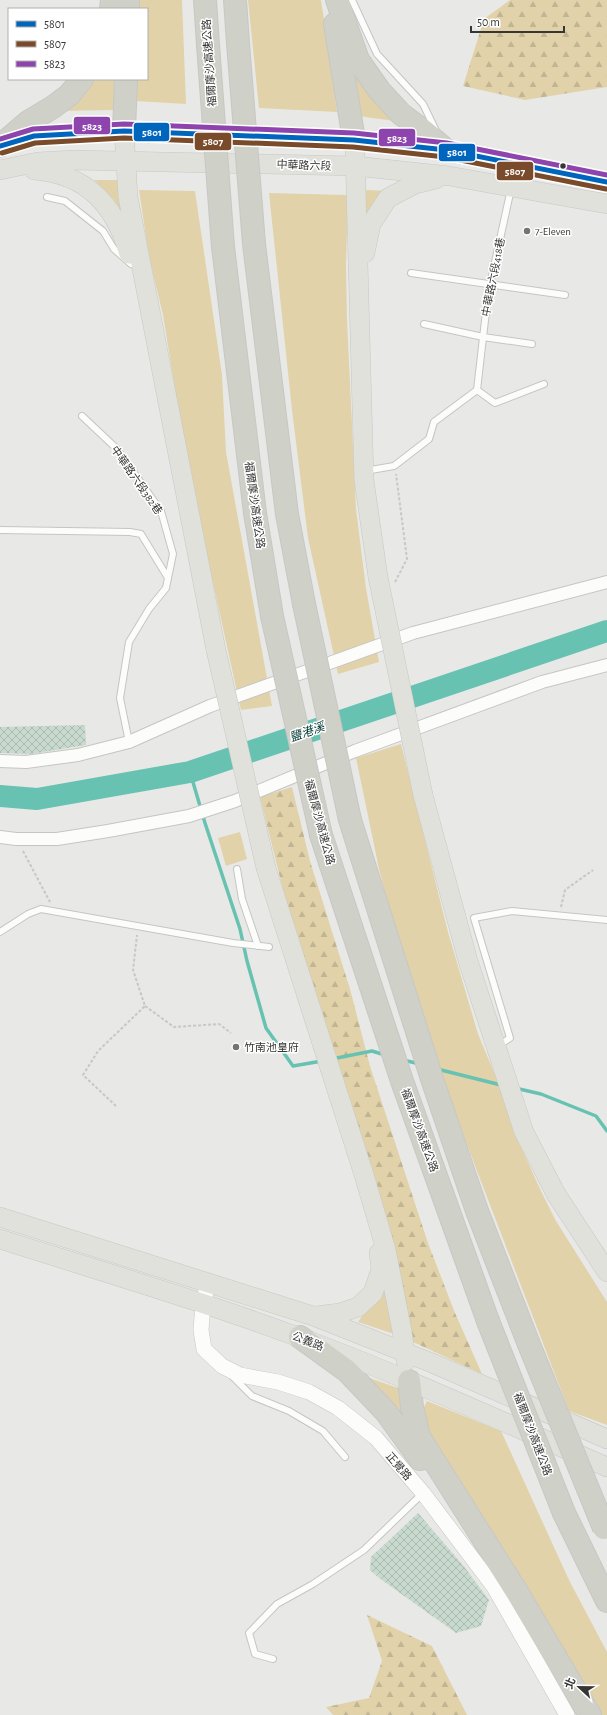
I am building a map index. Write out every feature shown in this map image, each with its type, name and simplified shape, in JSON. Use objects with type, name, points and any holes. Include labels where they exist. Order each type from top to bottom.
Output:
[{"type":"highway","name":"福爾摩沙高速公路","points":[[205,0],[223,247],[255,512],[272,616],[321,835],[394,1057],[488,1321],[564,1513],[607,1602]]},
{"type":"highway","points":[[235,0],[254,244],[287,514],[304,604],[350,820],[428,1066],[477,1211],[528,1342],[606,1531]]},
{"type":"highway","points":[[332,0],[354,140]]},
{"type":"highway","points":[[337,0],[358,60],[379,90],[401,114],[446,150]]},
{"type":"highway","points":[[0,146],[28,122],[69,95],[81,80]]},
{"type":"highway","points":[[124,131],[126,80]]},
{"type":"highway","points":[[300,1338],[346,1371],[386,1412],[417,1455],[473,1524]]},
{"type":"highway","points":[[409,1381],[412,1407],[419,1437],[517,1592],[590,1715]]},
{"type":"main road","points":[[124,131],[128,197],[216,650],[266,868],[364,1175],[386,1250],[409,1381]]},
{"type":"main road","points":[[0,146],[34,136],[77,132],[124,131],[354,140],[446,150],[607,182]]},
{"type":"main road","points":[[354,140],[364,472],[378,577],[423,795],[468,961],[524,1132],[556,1194],[607,1272]]},
{"type":"main road","name":"中華路六段","points":[[3,169],[38,162],[60,161],[355,166],[449,176],[607,204]]},
{"type":"main road","points":[[3,169],[52,172],[77,181],[92,191],[104,202],[115,218],[125,239],[135,278],[150,316]]},
{"type":"main road","points":[[359,332],[364,256],[371,224],[388,198],[415,184],[449,176]]},
{"type":"main road","points":[[313,1316],[340,1313],[358,1307],[373,1293],[381,1269],[378,1241],[364,1175]]},
{"type":"main road","points":[[0,1217],[313,1316],[404,1352],[607,1439]]},
{"type":"main road","name":"公義路","points":[[0,1239],[203,1304],[300,1338],[409,1381],[607,1467]]},
{"type":"street","points":[[0,761],[26,762],[78,755],[128,742],[210,706],[413,633],[607,582]]},
{"type":"street","points":[[0,837],[16,839],[57,839],[108,832],[188,816],[235,801],[355,751],[542,682],[607,665]]},
{"type":"street","name":"正覺路","points":[[208,1283],[203,1304],[201,1330],[204,1349],[222,1366],[240,1375],[278,1382],[309,1392],[338,1408],[376,1438],[423,1493],[494,1587],[567,1715]]},
{"type":"lane","points":[[352,0],[376,54],[423,104],[446,150]]},
{"type":"lane","name":"中華路六段418巷","points":[[476,390],[490,284],[516,165]]},
{"type":"lane","points":[[47,197],[65,201],[103,231],[114,249],[131,264]]},
{"type":"lane","points":[[410,273],[565,295]]},
{"type":"lane","points":[[424,324],[483,337],[532,344]]},
{"type":"lane","points":[[364,472],[394,466],[429,439],[434,422],[476,390],[495,403],[544,384]]},
{"type":"lane","name":"中華路六段382巷","points":[[82,416],[117,449],[161,511],[173,554],[166,588],[149,609],[129,642],[120,698],[128,742]]},
{"type":"lane","points":[[0,530],[130,532],[141,534],[168,578]]},
{"type":"lane","points":[[236,869],[242,899],[258,946]]},
{"type":"lane","points":[[0,932],[28,914],[41,909],[233,943],[269,947]]},
{"type":"lane","points":[[496,1047],[510,1038],[474,918],[512,911],[607,920]]},
{"type":"lane","points":[[222,1366],[252,1396],[289,1411],[323,1430],[345,1457]]},
{"type":"lane","points":[[273,1659],[255,1654],[249,1633],[277,1604],[313,1584],[364,1550],[423,1493]]},
{"type":"path","points":[[394,466],[407,559],[395,581],[397,588]]},
{"type":"path","points":[[16,839],[56,912]]},
{"type":"path","points":[[558,916],[566,890],[592,870]]},
{"type":"path","points":[[137,926],[133,970],[145,1006],[174,1027],[219,1024],[231,1033]]},
{"type":"path","points":[[116,1106],[83,1076],[98,1051],[145,1006]]},
{"type":"green space","points":[[137,0],[182,0],[186,104],[135,101],[135,80],[148,80],[148,8],[137,8]]},
{"type":"green space","points":[[248,0],[321,0],[337,112],[259,108]]},
{"type":"green space","points":[[510,0],[607,0],[607,87],[525,100],[463,86],[484,19]]},
{"type":"green space","points":[[348,46],[402,122],[358,116]]},
{"type":"green space","points":[[92,80],[114,80],[115,110],[58,111],[79,96]]},
{"type":"green space","points":[[94,180],[121,180],[128,225],[114,200]]},
{"type":"green space","points":[[139,190],[195,191],[222,375],[226,452],[272,706],[241,710],[199,519],[181,427],[163,315],[149,257]]},
{"type":"green space","points":[[366,190],[391,191],[368,219],[365,211]]},
{"type":"green space","points":[[269,193],[348,195],[346,267],[347,320],[356,509],[366,588],[379,662],[338,674],[308,538],[292,410]]},
{"type":"green space","points":[[401,744],[448,932],[478,1034],[496,1077],[525,1156],[541,1191],[556,1221],[607,1302],[607,1425],[569,1411],[456,1116],[414,993],[397,937],[379,869],[356,758]]},
{"type":"green space","points":[[292,787],[310,861],[350,989],[370,1066],[428,1243],[455,1313],[482,1374],[411,1341],[290,918],[260,797]]},
{"type":"green space","points":[[240,832],[247,859],[226,866],[218,838]]},
{"type":"green space","points":[[384,1283],[394,1334],[358,1322]]},
{"type":"green space","points":[[361,1375],[398,1388],[410,1433]]},
{"type":"green space","points":[[427,1401],[501,1431],[569,1580],[607,1652],[607,1715],[599,1715],[531,1595],[486,1523],[431,1440],[422,1411]]},
{"type":"green space","points":[[367,1615],[432,1646],[467,1715],[333,1715],[326,1707],[369,1698],[382,1661]]},
{"type":"building","points":[[85,725],[86,745],[31,754],[0,753],[0,727]]},
{"type":"building","points":[[418,1513],[462,1564],[489,1600],[481,1626],[456,1633],[370,1570],[371,1557]]},
{"type":"waterway","name":"鹽港溪","points":[[0,796],[37,799],[190,772],[607,631]]},
{"type":"waterway","points":[[190,772],[240,929],[247,961],[266,1028],[293,1066],[322,1061]]},
{"type":"waterway","points":[[332,1059],[372,1051],[385,1055]]},
{"type":"waterway","points":[[403,1060],[420,1064]]},
{"type":"waterway","points":[[437,1069],[501,1085]]},
{"type":"waterway","points":[[515,1088],[541,1094],[596,1116],[607,1131]]},
{"type":"transit line","name":"5823","points":[[0,139],[33,129],[124,124],[354,133],[447,143],[607,175]]},
{"type":"transit line","name":"5801","points":[[0,146],[34,136],[124,131],[354,140],[446,150],[607,182]]},
{"type":"transit line","name":"5807","points":[[2,153],[35,143],[124,138],[353,147],[445,157],[606,189]]},
{"type":"place","name":"7-Eleven","points":[[527,231]]},
{"type":"place","name":"竹南池皇府","points":[[236,1047]]}]
